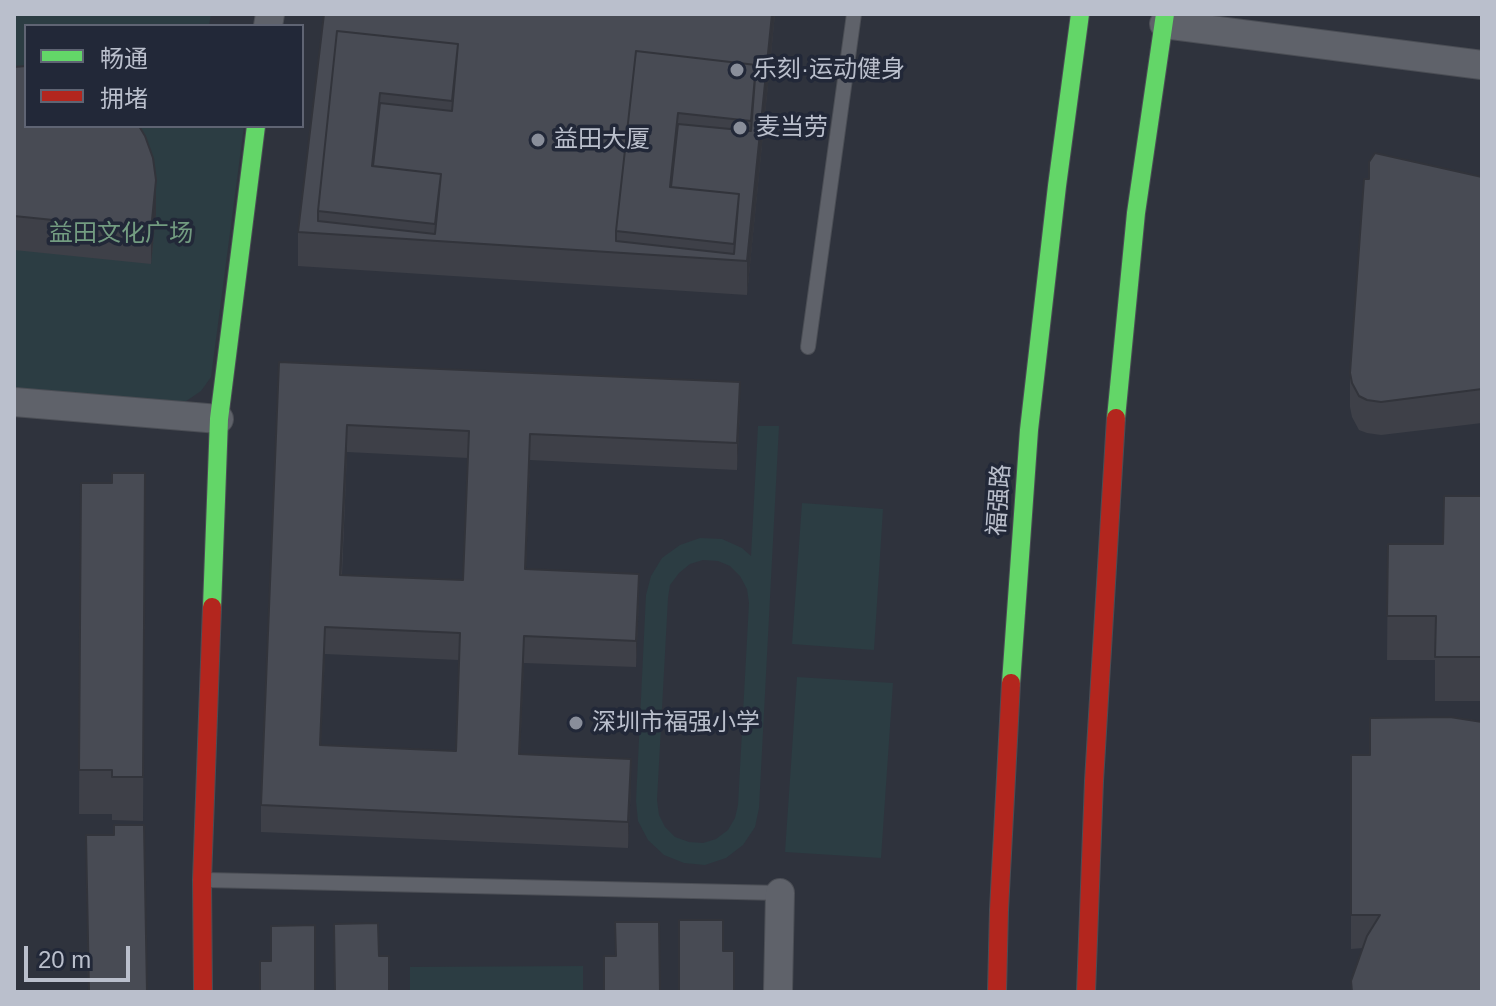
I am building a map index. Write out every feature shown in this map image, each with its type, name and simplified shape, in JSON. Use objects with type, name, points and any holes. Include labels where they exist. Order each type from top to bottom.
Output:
[{"type":"main road","name":"福强路","points":[[997,992],[1011,680],[1029,430],[1080,14]]},
{"type":"main road","points":[[1086,992],[1094,781],[1117,396],[1136,213],[1164,19]]},
{"type":"main road","points":[[203,992],[202,880],[219,419],[256,128]]},
{"type":"street","points":[[1164,19],[1482,65]]},
{"type":"street","points":[[14,402],[219,419]]},
{"type":"street","points":[[778,992],[780,893]]},
{"type":"lane","points":[[808,347],[854,14]]},
{"type":"lane","points":[[202,880],[780,893]]},
{"type":"green space","name":"益田文化广场","points":[[14,14],[211,14],[209,24],[24,24],[24,128],[244,128],[211,377],[201,391],[176,408],[14,393]]},
{"type":"green space","points":[[758,426],[779,426],[759,808],[755,827],[743,845],[726,858],[705,865],[684,863],[664,855],[648,840],[638,821],[636,801],[646,595],[651,576],[662,558],[680,545],[700,538],[722,539],[751,556]],"holes":[[[703,560],[730,566],[740,576],[747,589],[749,603],[738,805],[728,830],[716,839],[703,843],[689,842],[675,837],[665,827],[657,800],[668,598],[670,585],[690,564]]]},
{"type":"green space","points":[[802,503],[883,509],[874,650],[792,644]]},
{"type":"green space","points":[[797,677],[893,683],[881,858],[785,852]]},
{"type":"green space","points":[[583,966],[583,992],[410,992],[410,967]]},
{"type":"building","points":[[324,14],[772,14],[747,261],[298,232]],"holes":[[[337,31],[458,44],[452,111],[380,103],[373,166],[441,174],[435,234],[318,221]],[[636,51],[756,65],[751,131],[678,124],[671,187],[739,194],[734,254],[616,241]]]},
{"type":"building","points":[[337,31],[458,44],[452,101],[380,93],[372,166],[441,174],[435,224],[318,211]]},
{"type":"building","points":[[636,51],[756,65],[751,121],[678,113],[670,187],[739,194],[734,244],[616,231]]},
{"type":"building","points":[[24,66],[24,128],[140,128],[153,158],[156,180],[151,230],[14,216],[14,67]]},
{"type":"building","points":[[1375,153],[1482,177],[1482,389],[1381,402],[1359,396],[1352,383],[1350,373],[1364,179],[1369,179],[1369,162]]},
{"type":"building","points":[[279,362],[740,382],[737,443],[530,434],[525,569],[639,574],[636,641],[524,636],[519,754],[631,759],[628,822],[261,805]],"holes":[[[347,425],[469,431],[463,580],[340,575]],[[325,627],[460,633],[456,751],[320,745]]]},
{"type":"building","points":[[112,473],[145,473],[143,777],[112,777],[112,770],[79,770],[81,483],[112,483]]},
{"type":"building","points":[[1444,496],[1482,496],[1482,657],[1435,657],[1436,616],[1387,616],[1388,544],[1443,544]]},
{"type":"building","points":[[1450,717],[1482,722],[1482,992],[1352,992],[1351,981],[1367,936],[1380,915],[1351,915],[1351,755],[1370,755],[1370,718]]},
{"type":"building","points":[[114,825],[144,825],[147,992],[89,992],[86,835],[114,835]]},
{"type":"building","points":[[679,920],[723,920],[723,951],[734,951],[734,992],[679,992]]},
{"type":"building","points":[[615,922],[659,922],[660,992],[604,992],[604,956],[616,956]]},
{"type":"building","points":[[378,923],[379,956],[389,956],[389,992],[335,992],[334,924]]},
{"type":"building","points":[[315,925],[315,992],[260,992],[260,961],[271,961],[271,926]]},
{"type":"traffic: fast","points":[[1011,683],[1029,430],[1080,14]]},
{"type":"traffic: fast","points":[[1116,418],[1136,213],[1165,14]]},
{"type":"traffic: fast","points":[[212,607],[219,419],[256,128]]},
{"type":"traffic: jam","points":[[1086,992],[1094,781],[1116,418]]},
{"type":"traffic: jam","points":[[203,992],[202,880],[212,607]]},
{"type":"traffic: jam","points":[[997,992],[1011,683]]},
{"type":"place","name":"乐刻·运动健身","points":[[737,70]]},
{"type":"place","name":"麦当劳","points":[[740,128]]},
{"type":"place","name":"益田大厦","points":[[538,140]]},
{"type":"place","name":"深圳市福强小学","points":[[576,723]]}]
